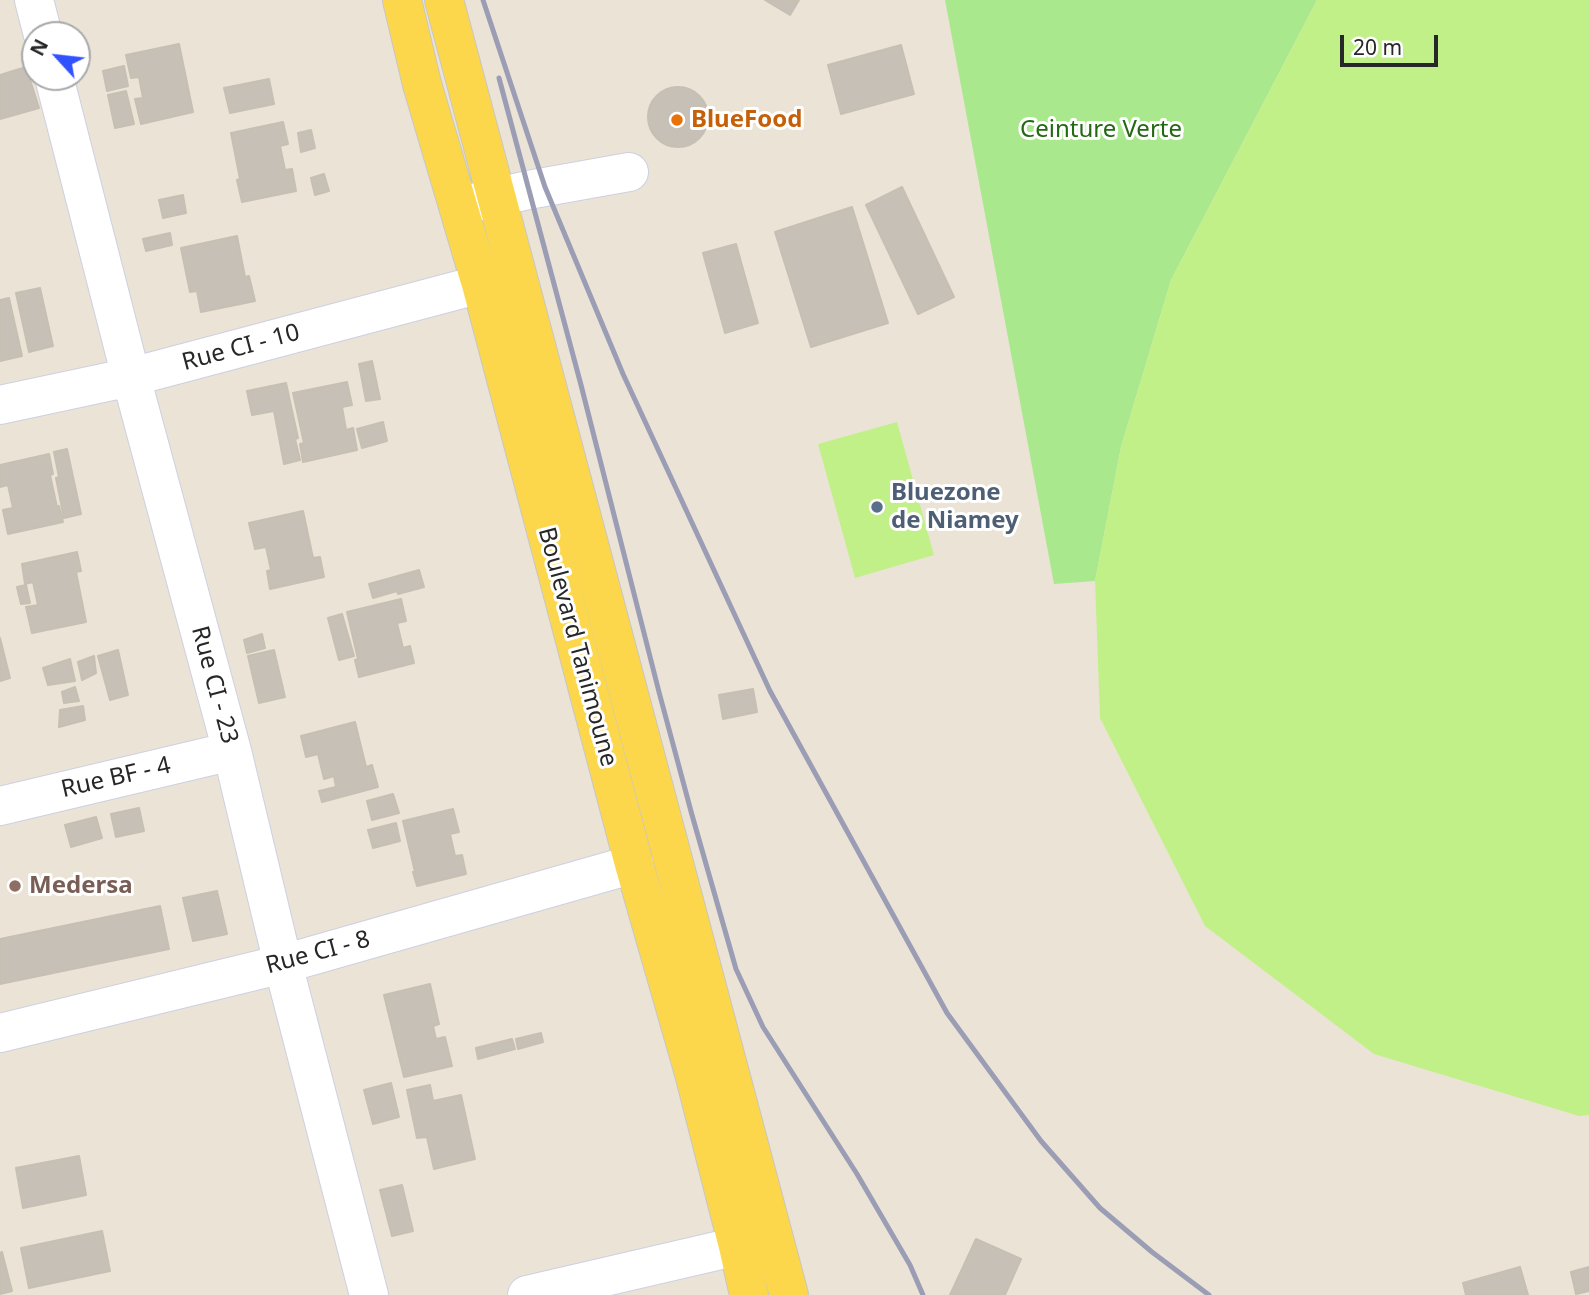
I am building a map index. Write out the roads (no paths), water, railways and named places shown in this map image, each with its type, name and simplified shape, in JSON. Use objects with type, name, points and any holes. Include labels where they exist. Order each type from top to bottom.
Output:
[{"type":"main road","name":"Boulevard Tanimoune","points":[[402,0],[422,84],[481,284],[634,864],[694,1073],[748,1295]]},
{"type":"main road","name":"Boulevard Tanimoune","points":[[444,0],[789,1295]]},
{"type":"street","points":[[34,0],[39,21]]},
{"type":"street","name":"Rue CI - 23","points":[[58,91],[232,751],[283,964],[369,1295]]},
{"type":"street","points":[[458,207],[528,190],[629,172]]},
{"type":"street","name":"Rue CI - 10","points":[[0,405],[131,377],[481,284]]},
{"type":"street","name":"Rue BF - 4","points":[[0,806],[232,751]]},
{"type":"street","name":"Rue CI - 8","points":[[0,1033],[283,964],[634,864]]},
{"type":"street","points":[[527,1295],[738,1247]]},
{"type":"railway","points":[[483,0],[545,187],[623,374],[770,691],[947,1013],[1041,1141],[1100,1208],[1209,1295]]},
{"type":"railway","points":[[499,78],[659,692],[736,969],[763,1027],[857,1174],[910,1265],[923,1295]]},
{"type":"place","name":"BlueFood","points":[[677,120]]},
{"type":"place","name":"Bluezone de Niamey","points":[[877,507]]},
{"type":"place","name":"Medersa","points":[[15,886]]},
{"type":"park label","name":"Ceinture Verte","points":[[1101,130]]}]
